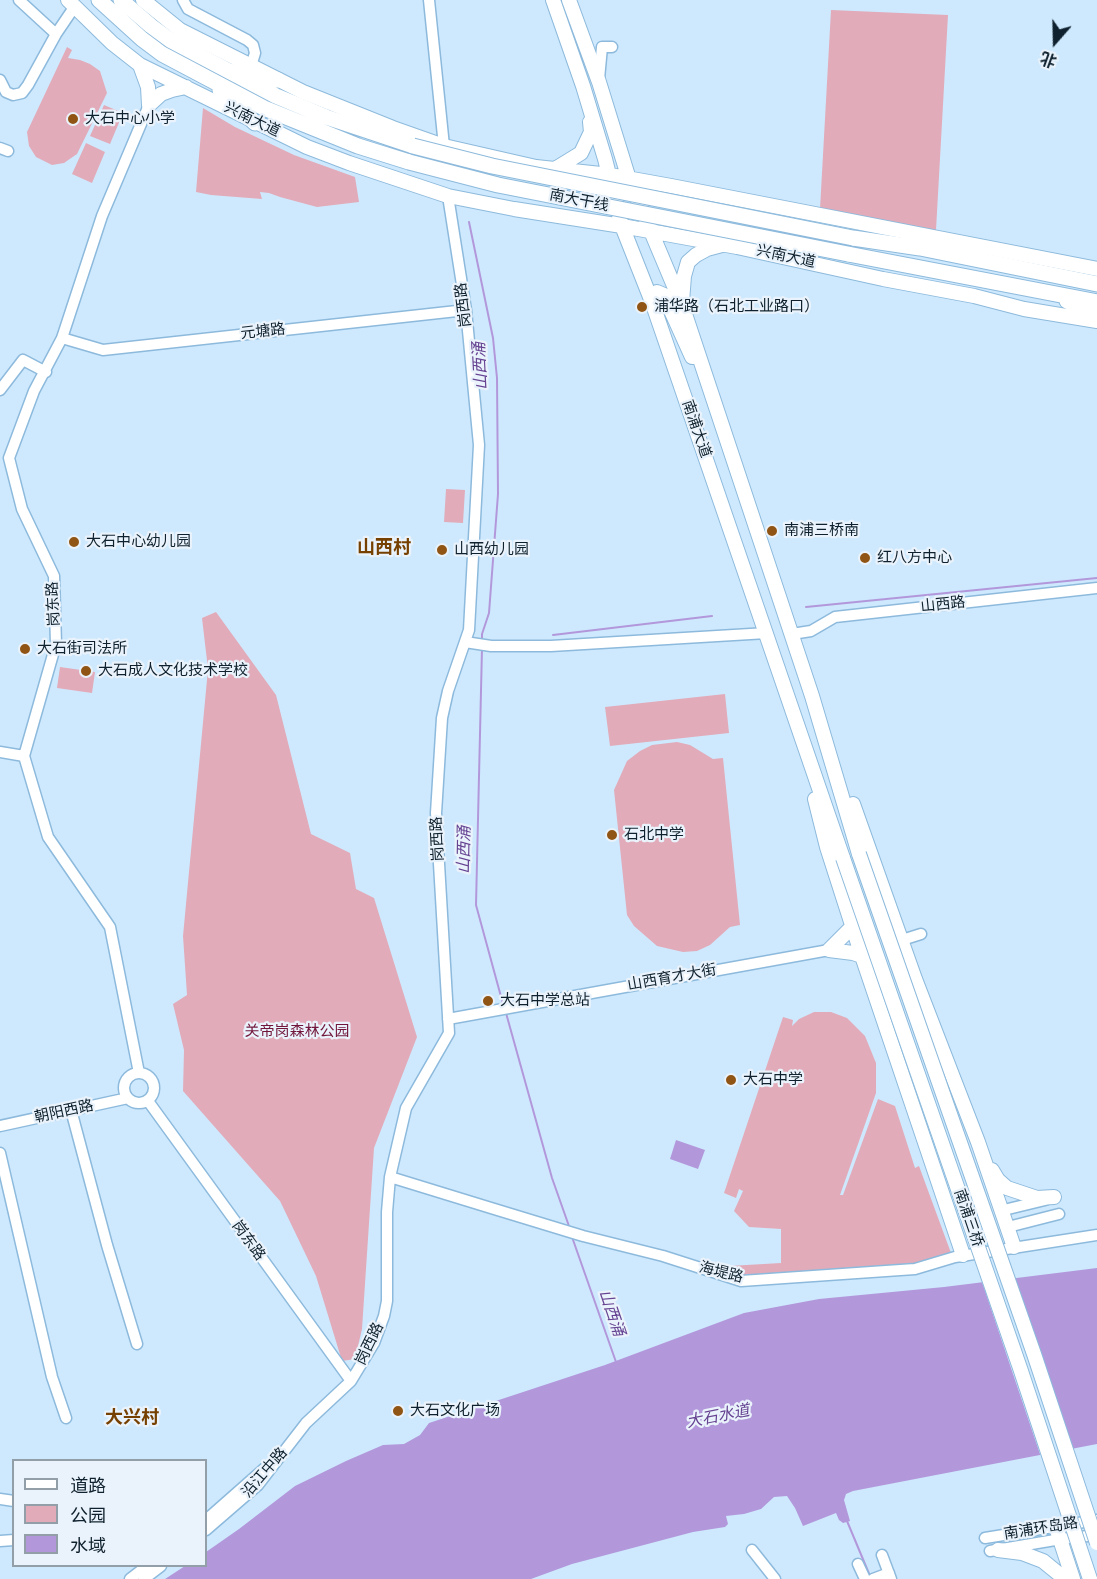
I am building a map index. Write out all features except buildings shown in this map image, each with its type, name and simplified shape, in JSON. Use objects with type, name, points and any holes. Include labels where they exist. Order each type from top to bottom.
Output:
[{"type":"highway","name":"南大干线","points":[[99,0],[141,39],[162,54],[208,69],[354,128],[413,147],[492,166],[1097,284]]},
{"type":"highway","name":"南大干线","points":[[121,0],[160,33],[264,108],[306,127],[409,162],[498,185],[1097,302]]},
{"type":"highway","points":[[208,69],[278,80]]},
{"type":"highway","points":[[208,69],[255,123]]},
{"type":"highway","points":[[1058,276],[1097,274]]},
{"type":"highway","points":[[1054,294],[1097,319]]},
{"type":"main road","points":[[143,0],[180,30],[303,92],[383,124],[455,148],[536,166],[610,175],[1097,269]]},
{"type":"main road","name":"南浦大道","points":[[553,0],[583,86],[610,175],[622,226],[652,302],[843,858]]},
{"type":"main road","name":"南浦大道","points":[[569,0],[599,82],[629,179],[682,304],[812,696],[859,854]]},
{"type":"main road","name":"兴南大道","points":[[72,3],[112,43],[140,65],[307,147],[460,199],[731,246],[883,279],[975,296],[1024,309],[1097,319]]},
{"type":"main road","points":[[140,65],[148,87],[149,105]]},
{"type":"main road","points":[[555,169],[581,153],[591,132],[583,86],[587,77],[591,76],[599,82]]},
{"type":"main road","points":[[149,105],[161,94],[186,87]]},
{"type":"main road","points":[[514,209],[537,198],[543,189],[543,180],[536,166]]},
{"type":"main road","points":[[731,246],[722,238],[715,218],[720,207],[732,201],[743,200]]},
{"type":"main road","points":[[682,304],[684,276],[688,262],[707,249],[731,246]]},
{"type":"main road","points":[[652,302],[657,292],[664,295],[684,343],[708,385]]},
{"type":"main road","points":[[788,695],[827,848],[963,1255]]},
{"type":"main road","points":[[812,696],[915,979],[978,1143],[1014,1247]]},
{"type":"main road","name":"南浦三桥","points":[[859,854],[1030,1343],[1097,1543]]},
{"type":"main road","name":"南浦三桥","points":[[843,858],[1020,1368],[1090,1579]]},
{"type":"main road","points":[[829,950],[853,926]]},
{"type":"main road","points":[[829,950],[862,956]]},
{"type":"main road","points":[[924,1141],[934,1143],[956,1138],[972,1127]]},
{"type":"main road","points":[[978,1143],[998,1180],[1007,1188],[1037,1198],[1054,1197]]},
{"type":"main road","points":[[954,1229],[962,1237],[970,1239],[991,1237],[1004,1219]]},
{"type":"main road","points":[[1058,1533],[1073,1579]]},
{"type":"main road","points":[[994,1551],[1022,1554],[1043,1561],[1065,1579]]},
{"type":"main road","points":[[1079,1579],[1086,1573],[1097,1571]]},
{"type":"street","points":[[19,0],[57,34]]},
{"type":"street","points":[[183,0],[188,9],[253,45],[255,53],[251,66]]},
{"type":"street","points":[[429,0],[455,148]]},
{"type":"street","points":[[0,80],[6,92],[14,95],[22,93],[46,55],[72,3]]},
{"type":"street","points":[[599,82],[602,47],[612,47]]},
{"type":"street","name":"岗东路","points":[[24,756],[56,644],[54,576],[22,509],[9,459],[34,391],[62,338],[102,216],[149,105]]},
{"type":"street","name":"岗西路","points":[[291,1443],[306,1423],[351,1381],[374,1343],[385,1309],[388,1285],[387,1212],[390,1177],[406,1108],[449,1033],[436,813],[442,718],[448,691],[470,643],[479,445],[466,310],[460,199]]},
{"type":"street","name":"元塘路","points":[[62,338],[103,350],[466,310]]},
{"type":"street","points":[[0,390],[23,360],[45,372]]},
{"type":"street","name":"山西路","points":[[792,634],[811,631],[835,617],[1097,588]]},
{"type":"street","points":[[470,643],[490,646],[551,646],[767,633]]},
{"type":"street","points":[[0,752],[24,756],[48,837],[110,927],[139,1073]]},
{"type":"street","points":[[902,940],[921,934]]},
{"type":"street","name":"山西育才大街","points":[[448,1019],[829,950]]},
{"type":"street","points":[[139,1073],[149,1076],[154,1085],[153,1096],[148,1101],[136,1103],[124,1092],[129,1076],[139,1073]]},
{"type":"street","name":"朝阳西路","points":[[0,1126],[128,1098]]},
{"type":"street","name":"岗东路","points":[[148,1101],[351,1381]]},
{"type":"street","points":[[71,1110],[107,1245],[137,1344]]},
{"type":"street","points":[[0,1153],[52,1377],[66,1418]]},
{"type":"street","name":"海堤路","points":[[390,1177],[583,1236],[663,1256],[741,1281],[915,1269],[963,1255],[1097,1235]]},
{"type":"street","points":[[1054,1197],[1008,1209],[1004,1219],[1059,1214]]},
{"type":"street","name":"沿江中路","points":[[207,1519],[291,1443]]},
{"type":"street","name":"沿江中路","points":[[207,1529],[258,1485],[291,1443]]},
{"type":"street","name":"南浦环岛路","points":[[994,1551],[1097,1520]]},
{"type":"street","name":"南浦环岛路","points":[[985,1538],[1058,1533],[1097,1535]]},
{"type":"street","points":[[752,1550],[776,1579]]},
{"type":"street","points":[[873,1579],[890,1576],[882,1556]]},
{"type":"street","points":[[858,1564],[865,1579]]},
{"type":"street","points":[[130,1579],[146,1567]]},
{"type":"street","points":[[144,1579],[159,1567]]},
{"type":"green space","points":[[831,10],[948,15],[936,230],[820,209]]},
{"type":"green space","points":[[67,47],[72,50],[68,58],[90,64],[100,71],[107,93],[77,154],[64,163],[52,165],[36,157],[29,146],[27,132]]},
{"type":"green space","points":[[104,105],[123,113],[110,144],[90,136]]},
{"type":"green space","points":[[203,108],[235,127],[294,155],[355,177],[359,202],[317,207],[269,193],[260,192],[262,199],[196,192]]},
{"type":"green space","points":[[86,143],[105,152],[92,183],[72,174]]},
{"type":"green space","points":[[446,489],[465,490],[463,523],[444,522]]},
{"type":"green space","name":"关帝岗森林公园","points":[[216,612],[276,695],[311,834],[350,853],[356,889],[374,898],[417,1037],[374,1148],[362,1329],[355,1359],[342,1361],[316,1276],[280,1201],[183,1091],[184,1050],[173,1004],[187,995],[183,936],[208,669],[202,618]]},
{"type":"green space","points":[[60,667],[95,672],[92,693],[57,688]]},
{"type":"green space","points":[[725,694],[729,733],[610,746],[605,707]]},
{"type":"green space","points":[[677,742],[690,745],[713,759],[723,758],[740,925],[730,927],[710,945],[697,951],[683,952],[657,946],[634,926],[627,915],[614,790],[627,761],[640,751],[652,745]]},
{"type":"green space","points":[[814,1012],[831,1012],[847,1018],[865,1036],[876,1063],[876,1093],[840,1195],[843,1195],[878,1099],[895,1106],[915,1168],[919,1166],[951,1253],[914,1266],[740,1277],[725,1272],[729,1266],[781,1263],[781,1229],[749,1227],[734,1211],[743,1191],[739,1189],[736,1198],[724,1193],[783,1017],[793,1020],[792,1026],[799,1019]]},
{"type":"water","points":[[676,1140],[705,1150],[698,1169],[670,1159]]},
{"type":"water","name":"大石水道","points":[[1097,1268],[1097,1444],[853,1491],[846,1494],[844,1500],[850,1521],[843,1523],[836,1513],[803,1526],[787,1496],[774,1497],[761,1509],[726,1516],[728,1524],[725,1527],[693,1532],[572,1564],[531,1579],[165,1579],[183,1567],[207,1567],[207,1551],[295,1486],[383,1445],[404,1444],[420,1435],[429,1423],[605,1365],[744,1313],[819,1299],[944,1287]]},
{"type":"pier","points":[[1013,1275],[1072,1451],[1041,1457],[981,1279]]},
{"type":"waterway","name":"山西涌","points":[[469,222],[493,338],[497,378],[498,494],[489,613],[482,634],[482,642]]},
{"type":"waterway","points":[[806,607],[1097,578]]},
{"type":"waterway","points":[[553,635],[712,616]]},
{"type":"waterway","name":"山西涌","points":[[482,648],[476,905],[503,1004]]},
{"type":"waterway","name":"山西涌","points":[[506,1013],[552,1178],[570,1229]]},
{"type":"waterway","name":"山西涌","points":[[572,1237],[616,1362]]},
{"type":"waterway","points":[[847,1521],[870,1576]]},
{"type":"place","name":"大石中心小学","points":[[73,119]]},
{"type":"place","name":"浦华路（石北工业路口）","points":[[642,307]]},
{"type":"place","name":"南浦三桥南","points":[[772,531]]},
{"type":"place","name":"大石中心幼儿园","points":[[74,542]]},
{"type":"place","name":"山西幼儿园","points":[[442,550]]},
{"type":"place","name":"红八方中心","points":[[865,558]]},
{"type":"place","name":"大石街司法所","points":[[25,649]]},
{"type":"place","name":"大石成人文化技术学校","points":[[86,671]]},
{"type":"place","name":"石北中学","points":[[612,835]]},
{"type":"place","name":"大石中学总站","points":[[488,1001]]},
{"type":"place","name":"大石中学","points":[[731,1080]]},
{"type":"place","name":"大石文化广场","points":[[398,1411]]},
{"type":"district","name":"山西村","points":[[384,548]]},
{"type":"district","name":"大兴村","points":[[132,1418]]}]
